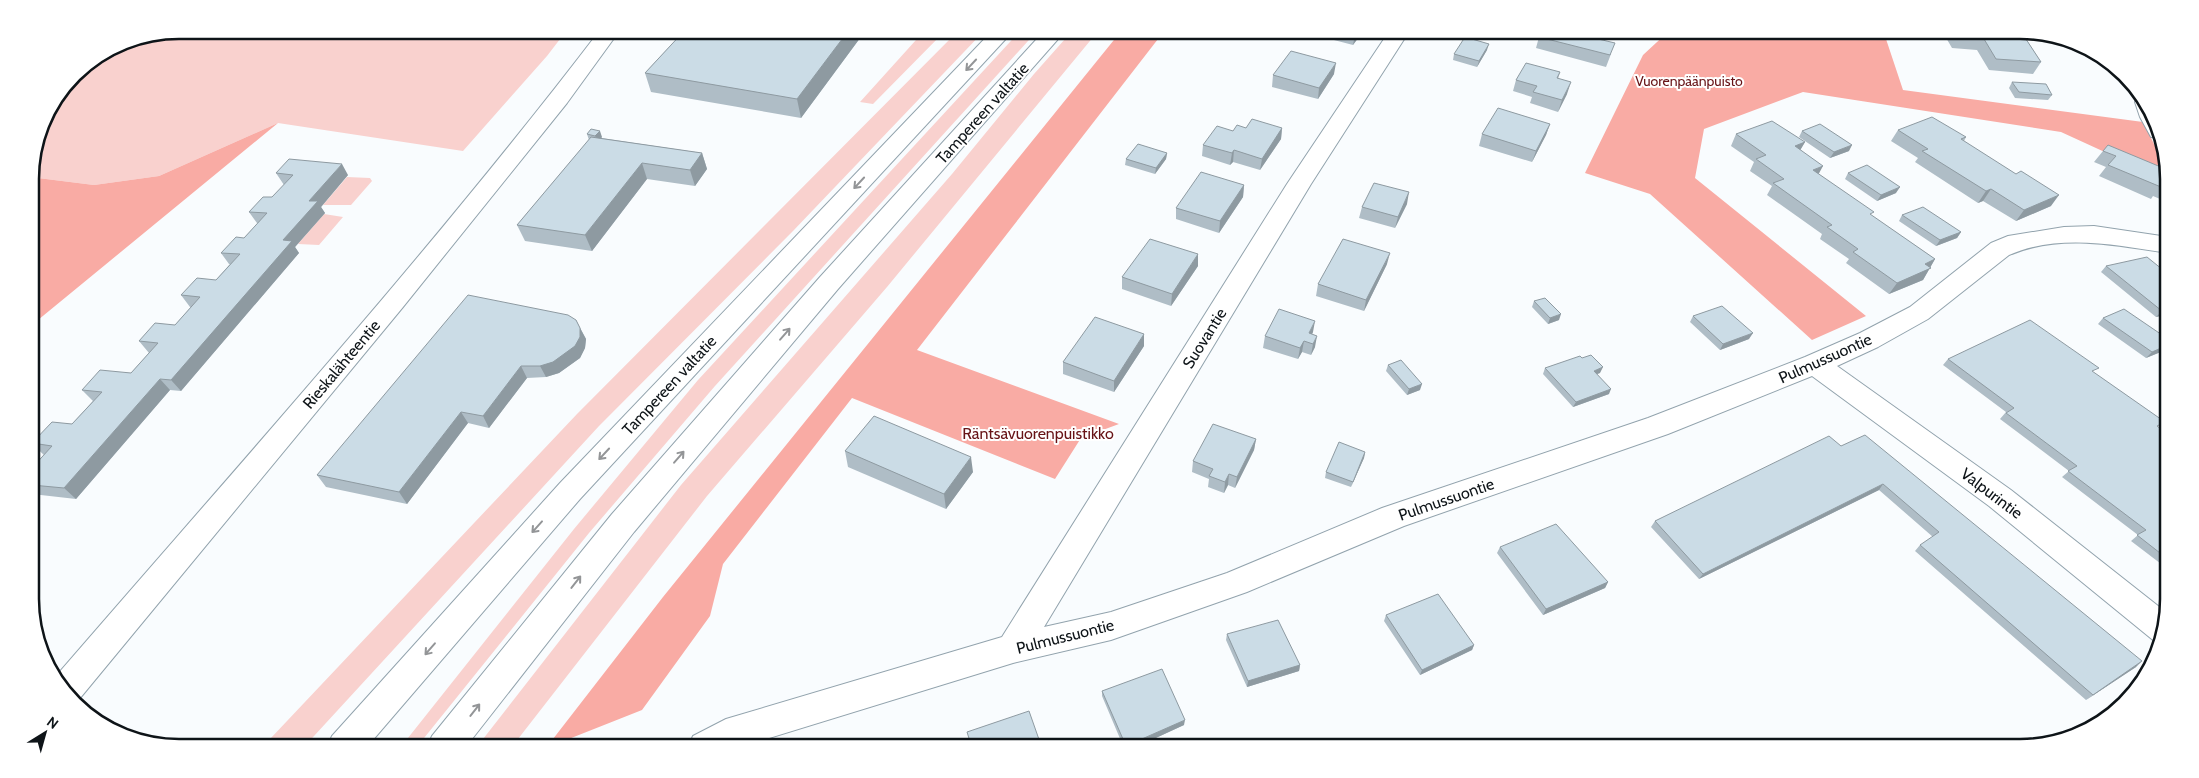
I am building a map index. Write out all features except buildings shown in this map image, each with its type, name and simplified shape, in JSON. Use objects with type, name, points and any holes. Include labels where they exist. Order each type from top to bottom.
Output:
[{"type":"main road","name":"Rieskalähteentie","points":[[69,686],[400,294],[560,98],[603,39]]},
{"type":"main road","name":"Tampereen valtatie","points":[[352,739],[570,491],[996,39]]},
{"type":"main road","name":"Tampereen valtatie","points":[[451,739],[623,523],[829,283],[1048,39]]},
{"type":"main road","name":"Suovantie","points":[[1013,648],[1299,184],[1394,39]]},
{"type":"main road","name":"Pulmussuontie","points":[[720,739],[726,735],[1013,648],[1110,626],[1236,583],[1393,518],[1658,426],[1815,364],[1869,340],[1919,313],[2000,249],[2017,242],[2064,234],[2094,234],[2160,244]]},
{"type":"main road","name":"Valpurintie","points":[[1815,364],[2000,498],[2157,625]]},
{"type":"shaded area","points":[[170,39],[560,39],[463,151],[278,123],[159,176],[94,185],[39,178],[40,161],[49,125],[62,101],[80,80],[101,62],[134,46]]},
{"type":"shaded area","points":[[917,39],[937,39],[873,104],[860,102]]},
{"type":"shaded area","points":[[950,39],[976,39],[793,231],[599,426],[311,739],[270,739],[577,414]]},
{"type":"shaded area","points":[[1013,39],[1030,39],[715,386],[589,533],[423,739],[407,739],[574,529],[698,380]]},
{"type":"shaded area","points":[[1065,39],[1092,39],[887,287],[707,496],[518,739],[483,739],[681,485],[952,174]]},
{"type":"shaded area","points":[[347,177],[370,178],[372,181],[351,205],[323,205]]},
{"type":"shaded area","points":[[324,214],[343,217],[319,245],[298,244]]},
{"type":"green space","name":"Räntsävuorenpuistikko","points":[[1115,39],[1158,39],[917,350],[1119,424],[1081,438],[1055,479],[852,398],[723,564],[710,616],[642,710],[569,739],[553,739],[663,597]]},
{"type":"green space","name":"Vuorenpäänpuisto","points":[[1660,39],[1886,39],[1903,90],[2143,122],[2156,148],[2160,177],[2061,132],[1803,92],[1704,129],[1695,178],[1866,316],[1812,340],[1650,194],[1585,173],[1643,55]]},
{"type":"green space","points":[[278,123],[39,319],[39,178],[94,185],[159,176]]}]
